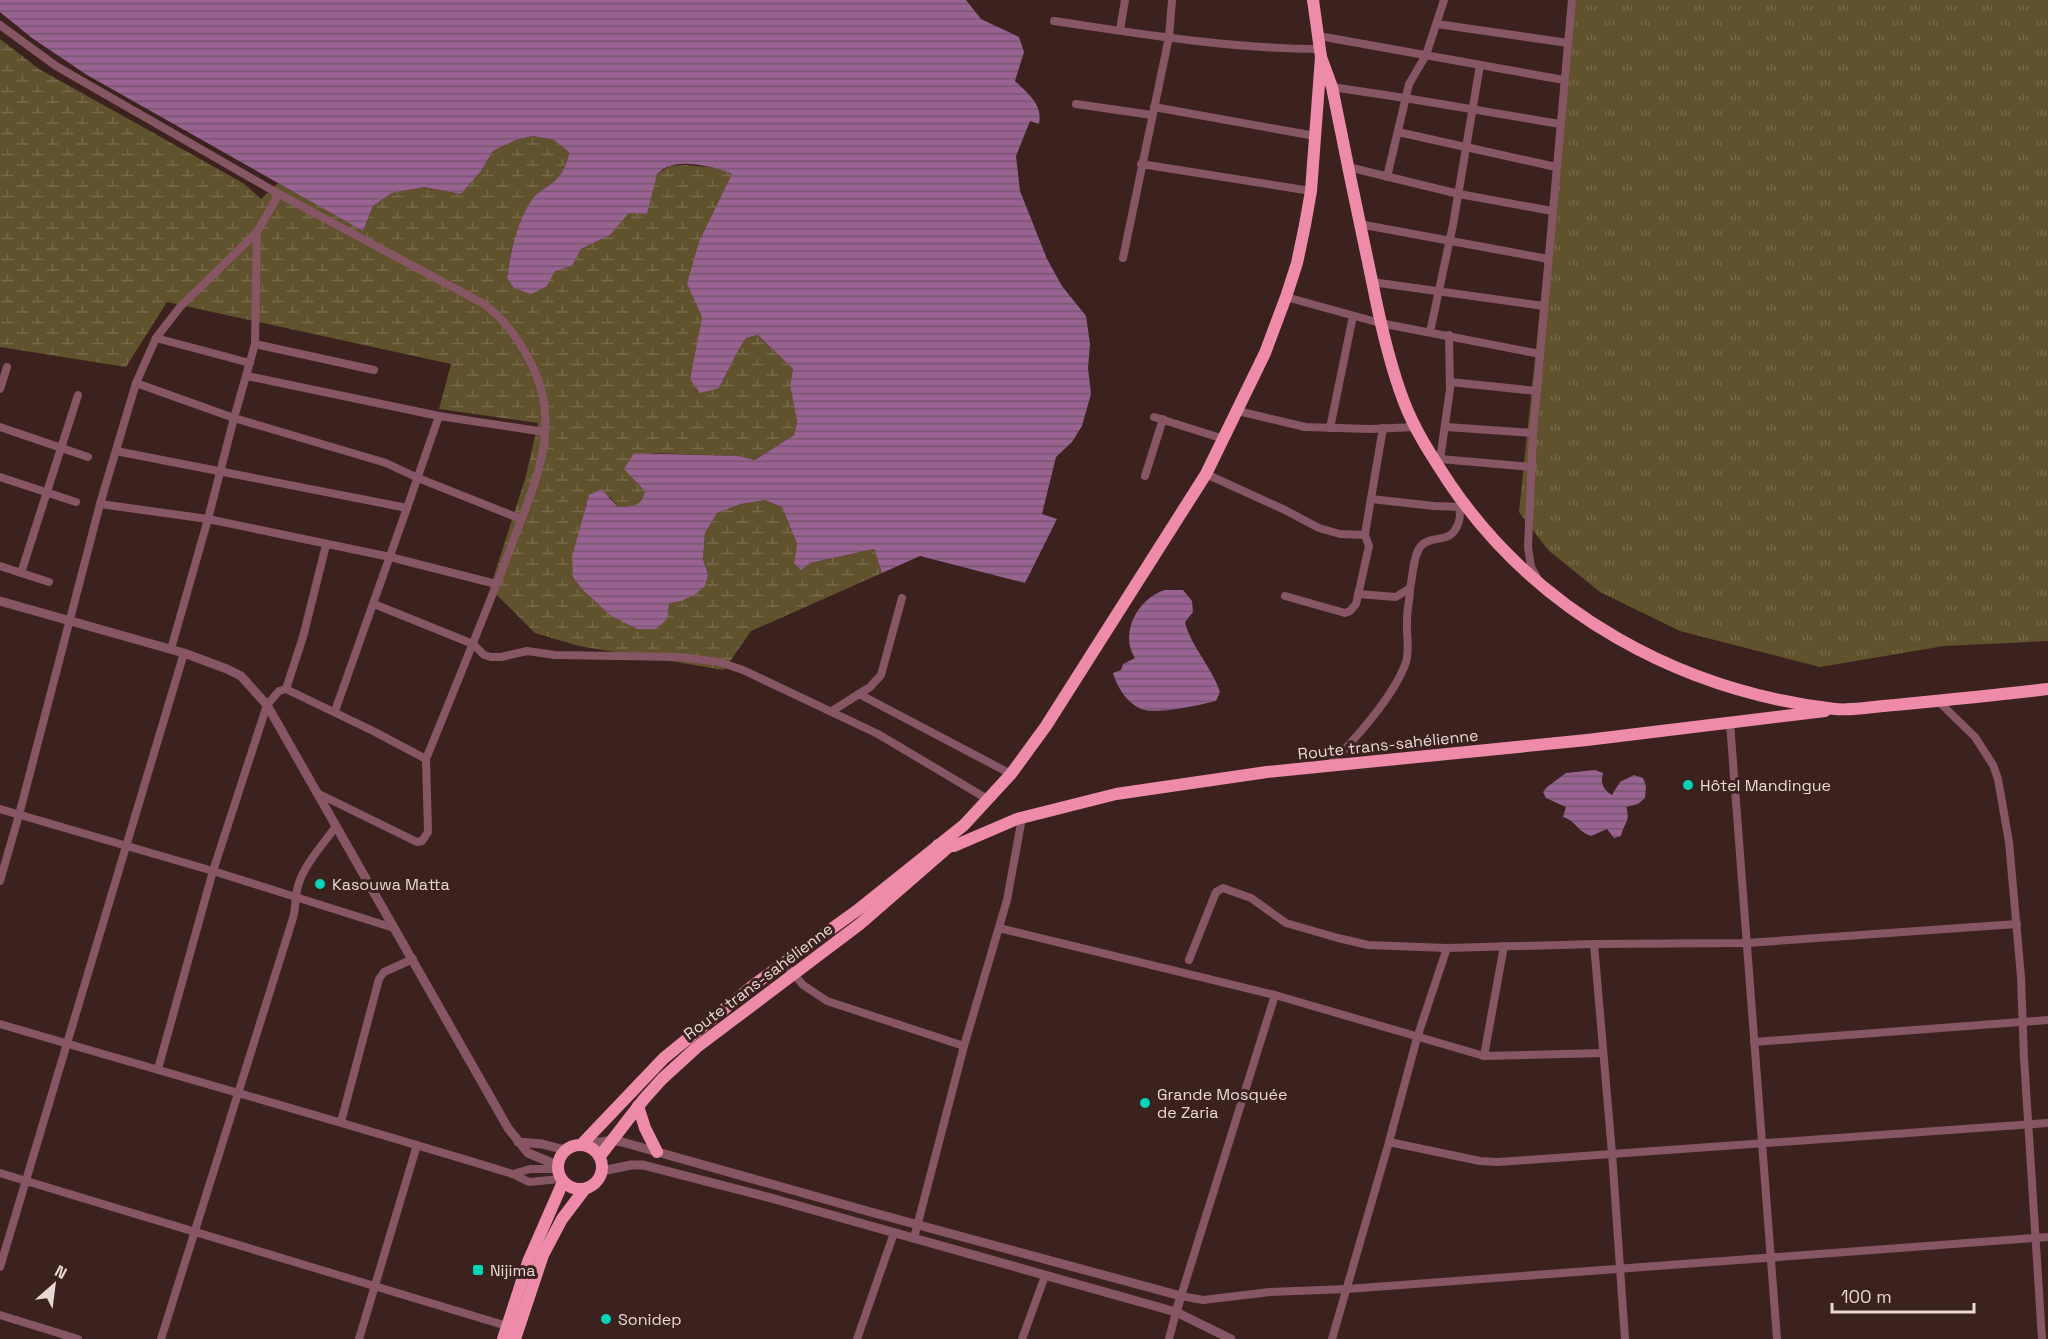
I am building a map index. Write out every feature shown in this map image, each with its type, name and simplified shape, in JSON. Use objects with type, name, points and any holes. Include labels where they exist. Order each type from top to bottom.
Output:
[{"type":"highway","points":[[1313,0],[1320,47],[1332,87],[1380,323],[1395,376],[1416,427],[1439,463],[1462,507],[1504,552],[1544,589],[1631,647],[1713,681],[1771,697],[1838,710],[2048,689]]},
{"type":"highway","name":"Route trans-sahélienne","points":[[600,1156],[662,1079],[859,909],[944,846],[989,800],[1046,726],[1109,630],[1206,474],[1265,353],[1286,297],[1297,263],[1311,191],[1320,47]]},
{"type":"highway","name":"Route trans-sahélienne","points":[[944,846],[958,845],[1022,818],[1116,794],[1267,772],[1587,740],[1838,710]]},
{"type":"highway","name":"Route trans-sahélienne","points":[[565,1150],[581,1145],[664,1058],[755,984],[789,969]]},
{"type":"highway","points":[[638,1106],[645,1128],[657,1152]]},
{"type":"highway","points":[[503,1339],[513,1331],[543,1255],[562,1219],[584,1190],[596,1183],[602,1171],[600,1156],[591,1148],[581,1145]]},
{"type":"highway","points":[[513,1331],[531,1253],[559,1174],[565,1150]]},
{"type":"highway","points":[[559,1174],[573,1189],[584,1190]]},
{"type":"street","points":[[1120,30],[1125,0]]},
{"type":"street","points":[[1122,258],[1169,37],[1172,0]]},
{"type":"street","points":[[1387,177],[1405,98],[1412,78],[1426,55],[1444,0]]},
{"type":"street","points":[[1544,589],[1531,567],[1528,547],[1533,433],[1572,0]]},
{"type":"street","points":[[1054,21],[1241,46],[1286,49],[1320,47],[1426,55],[1564,80]]},
{"type":"street","points":[[1437,24],[1568,43]]},
{"type":"street","points":[[0,25],[56,66],[279,194],[484,304],[498,314],[516,338],[537,381],[545,412],[545,432],[539,470],[473,644],[426,759],[428,832],[422,841],[417,842],[319,794]]},
{"type":"street","points":[[1430,332],[1468,146],[1480,65]]},
{"type":"street","points":[[1332,87],[1560,124]]},
{"type":"street","points":[[1076,104],[1153,111],[1314,136]]},
{"type":"street","points":[[1398,132],[1556,166]]},
{"type":"street","points":[[1141,164],[1311,191]]},
{"type":"street","points":[[1348,167],[1459,194],[1552,211]]},
{"type":"street","points":[[0,881],[20,815],[100,504],[136,383],[163,326],[257,232],[279,194]]},
{"type":"street","points":[[1359,224],[1450,239],[1548,259]]},
{"type":"street","points":[[171,649],[255,344],[257,232]]},
{"type":"street","points":[[1372,282],[1544,306]]},
{"type":"street","points":[[1286,297],[1380,323],[1540,354]]},
{"type":"street","points":[[1330,428],[1353,316]]},
{"type":"street","points":[[1449,335],[1450,382],[1446,427],[1439,463],[1533,466]]},
{"type":"street","points":[[156,338],[250,363]]},
{"type":"street","points":[[255,344],[374,370]]},
{"type":"street","points":[[0,388],[7,367]]},
{"type":"street","points":[[247,376],[439,416],[545,432]]},
{"type":"street","points":[[1450,382],[1537,391]]},
{"type":"street","points":[[136,383],[234,418],[386,463],[521,519]]},
{"type":"street","points":[[21,573],[78,395]]},
{"type":"street","points":[[1238,411],[1305,427],[1416,427]]},
{"type":"street","points":[[334,711],[374,604],[439,416]]},
{"type":"street","points":[[1154,417],[1224,439]]},
{"type":"street","points":[[1145,476],[1163,419]]},
{"type":"street","points":[[0,427],[88,458]]},
{"type":"street","points":[[1446,427],[1533,433]]},
{"type":"street","points":[[1285,596],[1345,613],[1356,604],[1369,546],[1365,535],[1383,428]]},
{"type":"street","points":[[116,450],[407,508]]},
{"type":"street","points":[[1206,474],[1319,528],[1340,534],[1365,535]]},
{"type":"street","points":[[0,477],[76,502]]},
{"type":"street","points":[[1328,767],[1378,710],[1403,669],[1408,651],[1407,619],[1410,588],[1420,547],[1427,541],[1444,539],[1453,534],[1460,520],[1462,507],[1371,499]]},
{"type":"street","points":[[100,504],[208,519],[390,557],[496,584]]},
{"type":"street","points":[[286,689],[303,637],[326,545]]},
{"type":"street","points":[[0,566],[50,582]]},
{"type":"street","points":[[1358,594],[1396,597],[1410,588]]},
{"type":"street","points":[[832,711],[876,683],[881,675],[902,598]]},
{"type":"street","points":[[0,601],[184,653],[241,676],[267,705],[508,1128],[528,1153],[559,1174]]},
{"type":"street","points":[[374,604],[473,644],[491,657],[527,651],[555,655],[703,659],[744,670],[832,711],[908,751],[989,800]]},
{"type":"street","points":[[0,1267],[184,653]]},
{"type":"street","points":[[158,1069],[213,871],[267,705],[279,691],[286,689],[334,711],[426,759]]},
{"type":"street","points":[[859,694],[1011,774]]},
{"type":"street","points":[[1938,701],[1984,750],[1995,772],[2009,842],[2018,924],[2042,1339]]},
{"type":"street","points":[[1731,723],[1777,1339]]},
{"type":"street","points":[[0,809],[213,871],[394,928]]},
{"type":"street","points":[[914,1238],[964,1046],[1007,900],[1022,818]]},
{"type":"street","points":[[161,1339],[293,918],[297,889],[306,867],[336,826]]},
{"type":"street","points":[[1190,960],[1216,892],[1223,888],[1251,898],[1286,923],[1368,945],[1448,948],[1747,943],[2018,924]]},
{"type":"street","points":[[999,928],[1275,995],[1484,1056],[1603,1053]]},
{"type":"street","points":[[1594,944],[1625,1339]]},
{"type":"street","points":[[1484,1056],[1503,946]]},
{"type":"street","points":[[1332,1339],[1417,1038],[1448,948]]},
{"type":"street","points":[[341,1122],[378,979],[384,972],[413,959]]},
{"type":"street","points":[[789,969],[810,991],[827,1001],[964,1046]]},
{"type":"street","points":[[1169,1339],[1180,1296],[1275,995]]},
{"type":"street","points":[[1754,1042],[2048,1020]]},
{"type":"street","points":[[0,1024],[237,1094],[341,1122],[513,1174],[529,1182],[559,1174]]},
{"type":"street","points":[[1389,1142],[1480,1161],[1498,1162],[2048,1123]]},
{"type":"street","points":[[581,1145],[613,1140],[1180,1296],[1203,1300],[1270,1292],[1347,1289],[1619,1270],[2048,1237]]},
{"type":"street","points":[[518,1142],[543,1144],[565,1150]]},
{"type":"street","points":[[359,1339],[417,1145]]},
{"type":"street","points":[[602,1171],[643,1165],[762,1196],[1176,1312],[1231,1339]]},
{"type":"street","points":[[513,1174],[530,1169],[559,1174]]},
{"type":"street","points":[[0,1173],[513,1331]]},
{"type":"street","points":[[856,1339],[894,1233]]},
{"type":"street","points":[[1022,1339],[1045,1276]]},
{"type":"street","points":[[0,1315],[78,1339]]},
{"type":"green space","points":[[1572,0],[2048,0],[2048,641],[1944,646],[1820,667],[1680,631],[1600,592],[1548,550],[1519,512]]},
{"type":"green space","points":[[0,39],[39,69],[243,183],[261,199],[278,183],[363,231],[373,206],[392,193],[424,187],[461,194],[481,171],[493,151],[516,140],[533,136],[554,140],[569,152],[567,162],[556,179],[535,196],[527,207],[516,236],[507,278],[547,286],[554,271],[572,266],[581,249],[610,235],[620,221],[652,190],[657,174],[670,166],[718,168],[732,174],[687,284],[702,317],[690,379],[719,388],[746,338],[758,335],[793,369],[790,385],[797,422],[794,435],[755,460],[738,456],[652,453],[644,500],[636,506],[618,507],[610,497],[586,504],[583,521],[669,603],[708,575],[703,559],[705,533],[717,513],[741,504],[765,500],[782,507],[797,544],[794,563],[810,563],[874,549],[882,573],[751,631],[724,670],[579,646],[535,633],[490,588],[526,476],[538,423],[439,409],[451,364],[167,302],[126,367],[0,347]]},
{"type":"shaded area","points":[[0,0],[966,0],[981,19],[1019,37],[1024,52],[1015,81],[1037,105],[1040,117],[1039,124],[1030,121],[1016,156],[1020,191],[1047,259],[1062,286],[1086,316],[1090,344],[1088,368],[1091,394],[1082,426],[1072,442],[1056,457],[1042,514],[1057,519],[1025,583],[920,556],[882,573],[874,549],[810,563],[801,570],[794,563],[797,544],[782,507],[765,500],[741,504],[717,513],[705,533],[703,559],[708,575],[705,586],[694,595],[669,603],[667,619],[656,629],[637,629],[610,615],[583,590],[573,577],[572,557],[589,495],[601,489],[618,507],[639,503],[645,491],[624,469],[634,453],[738,456],[755,460],[794,435],[797,422],[790,385],[793,369],[758,335],[746,338],[719,388],[700,393],[690,379],[702,317],[687,284],[699,242],[732,174],[693,164],[677,164],[665,168],[657,174],[647,214],[629,213],[610,235],[581,249],[572,266],[555,271],[547,286],[531,294],[514,288],[507,278],[510,257],[527,207],[535,196],[556,179],[567,162],[569,152],[554,140],[533,136],[516,140],[493,151],[481,171],[461,194],[424,187],[392,193],[373,206],[363,231],[87,75],[32,38],[0,12]]},
{"type":"shaded area","points":[[1165,590],[1183,590],[1192,601],[1193,612],[1185,622],[1220,692],[1216,701],[1178,709],[1148,711],[1131,703],[1117,684],[1113,673],[1121,670],[1123,664],[1135,658],[1129,638],[1130,628],[1139,608],[1155,594]]},
{"type":"shaded area","points":[[1595,770],[1603,773],[1603,786],[1612,795],[1620,782],[1634,775],[1643,778],[1646,786],[1645,798],[1638,804],[1626,807],[1627,819],[1621,836],[1614,838],[1607,829],[1591,836],[1586,834],[1563,817],[1566,807],[1546,798],[1543,792],[1566,773]]},
{"type":"place","name":"Hôtel Mandingue","points":[[1688,785]]},
{"type":"place","name":"Kasouwa Matta","points":[[320,884]]},
{"type":"place","name":"Grande Mosquée de Zaria","points":[[1145,1103]]},
{"type":"place","name":"Nijima","points":[[478,1270]]},
{"type":"place","name":"Sonidep","points":[[606,1319]]}]
